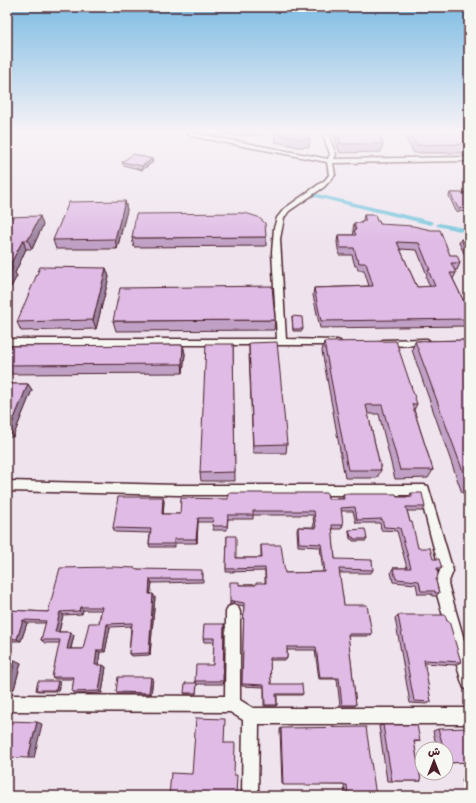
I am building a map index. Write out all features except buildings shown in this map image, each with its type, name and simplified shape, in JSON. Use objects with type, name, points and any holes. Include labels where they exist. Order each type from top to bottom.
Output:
[{"type":"street","points":[[282,342],[276,258],[276,239],[280,219],[287,210],[300,199],[327,183],[332,175],[331,169]]},
{"type":"street","points":[[7,342],[346,343]]},
{"type":"street","points":[[377,343],[438,343]]},
{"type":"street","points":[[7,486],[178,490],[424,490],[447,571],[441,584],[469,683]]},
{"type":"street","points":[[232,704],[233,612]]},
{"type":"street","points":[[7,703],[232,704],[251,716],[469,716]]},
{"type":"street","points":[[250,796],[251,716]]},
{"type":"waterway","points":[[309,194],[431,223]]},
{"type":"waterway","points":[[439,225],[469,231]]}]
